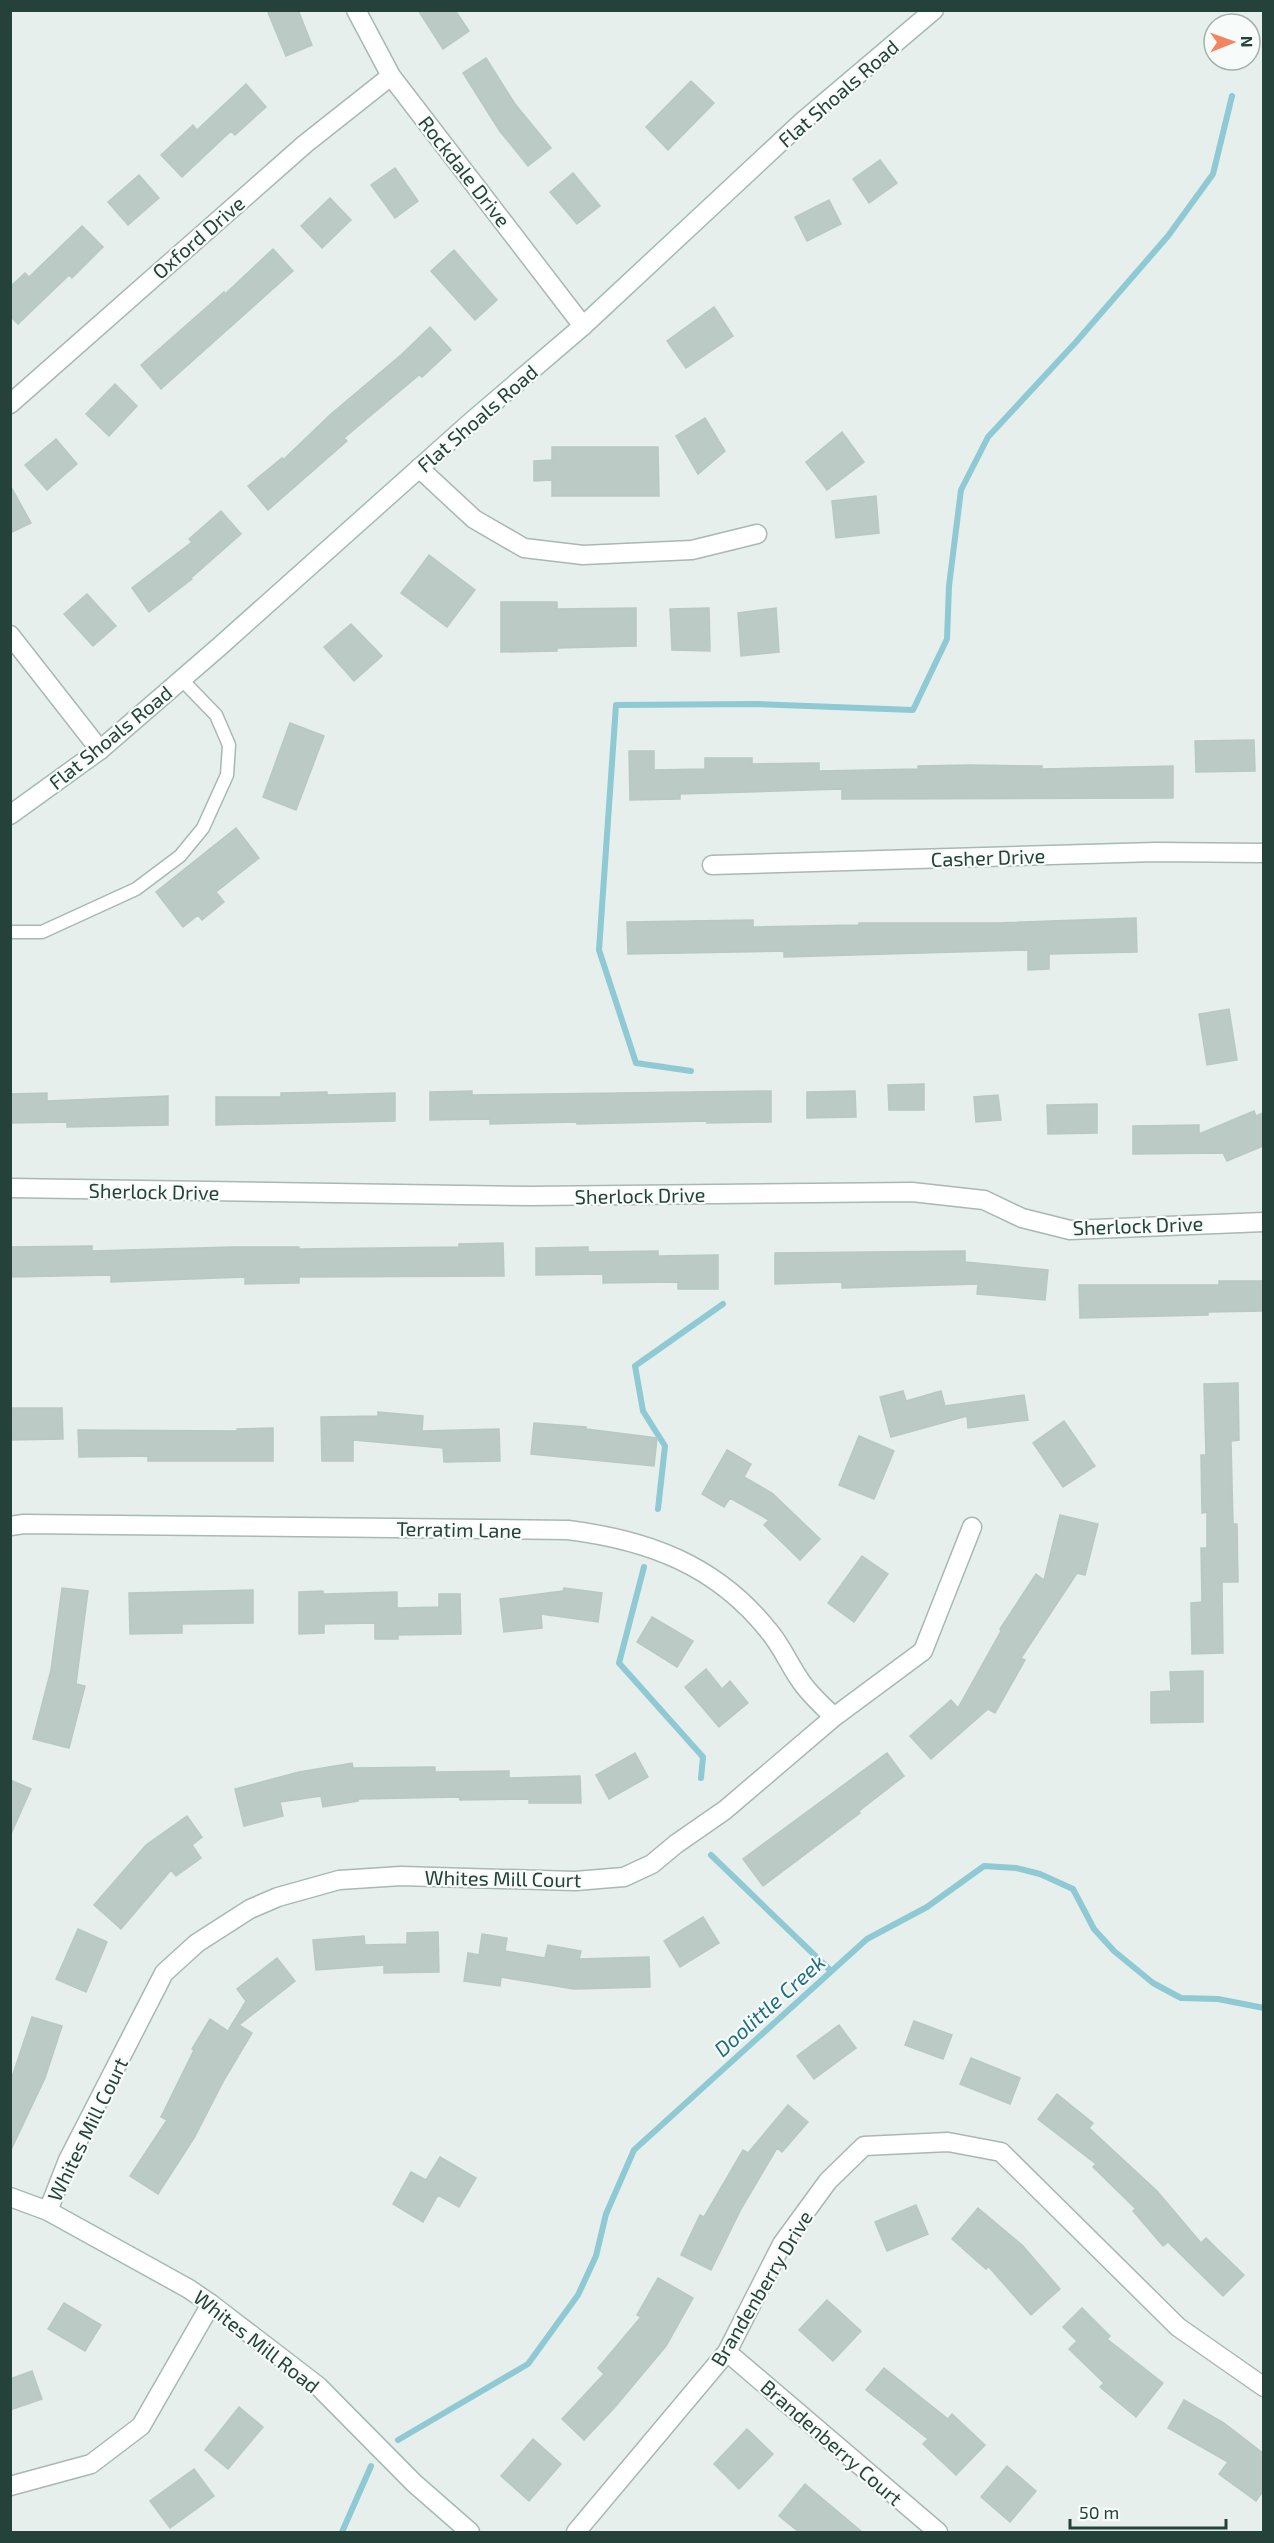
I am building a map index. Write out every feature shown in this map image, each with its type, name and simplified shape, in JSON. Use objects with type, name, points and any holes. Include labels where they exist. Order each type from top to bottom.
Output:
[{"type":"street","name":"Rockdale Drive","points":[[356,10],[391,76],[583,326]]},
{"type":"street","name":"Flat Shoals Road","points":[[10,815],[100,750],[181,680],[419,468],[583,326],[803,122],[933,10]]},
{"type":"street","name":"Oxford Drive","points":[[10,404],[305,144],[391,76]]},
{"type":"street","points":[[419,468],[474,519],[524,548],[583,555],[692,550],[757,534]]},
{"type":"street","points":[[10,635],[100,750]]},
{"type":"street","name":"Casher Drive","points":[[712,865],[1156,852],[1263,853]]},
{"type":"street","name":"Sherlock Drive","points":[[10,1188],[531,1196],[912,1192],[984,1200],[1022,1218],[1070,1230],[1263,1222]]},
{"type":"street","name":"Terratim Lane","points":[[10,1526],[24,1524],[568,1530],[612,1536],[671,1555],[724,1587],[769,1630],[802,1683],[834,1718]]},
{"type":"street","name":"Whites Mill Court","points":[[48,2211],[68,2160],[164,1973],[198,1943],[223,1925],[278,1897],[339,1880],[401,1876],[575,1881],[624,1877],[652,1864],[676,1844],[725,1810],[834,1718],[923,1651],[972,1527]]},
{"type":"street","name":"Brandenberry Drive","points":[[576,2532],[727,2352],[782,2244],[828,2181],[864,2146],[948,2142],[1001,2152],[1178,2327],[1263,2387]]},
{"type":"street","name":"Whites Mill Road","points":[[10,2198],[48,2211],[189,2289],[211,2304],[318,2386],[414,2483],[470,2532]]},
{"type":"street","points":[[10,2486],[91,2464],[141,2426],[211,2304]]},
{"type":"street","name":"Brandenberry Court","points":[[727,2352],[938,2532]]},
{"type":"lane","points":[[10,932],[42,932],[136,890],[180,856],[203,828],[227,775],[229,745],[225,731],[216,715],[181,680]]},
{"type":"building","points":[[267,10],[298,10],[312,45],[286,56]]},
{"type":"building","points":[[418,10],[455,10],[469,31],[443,49]]},
{"type":"building","points":[[486,58],[515,104],[551,148],[528,166],[499,130],[463,73]]},
{"type":"building","points":[[691,81],[714,103],[668,150],[646,127]]},
{"type":"building","points":[[246,84],[266,107],[235,135],[231,131],[182,177],[161,155],[193,125],[197,130]]},
{"type":"building","points":[[880,160],[897,183],[869,203],[853,179]]},
{"type":"building","points":[[395,168],[418,201],[395,218],[371,185]]},
{"type":"building","points":[[573,173],[600,206],[577,224],[550,192]]},
{"type":"building","points":[[139,175],[159,198],[128,225],[108,202]]},
{"type":"building","points":[[330,198],[351,220],[322,248],[301,226]]},
{"type":"building","points":[[829,200],[841,224],[807,241],[795,217]]},
{"type":"building","points":[[82,226],[103,247],[72,278],[69,275],[18,324],[10,316],[10,287],[25,273],[29,277]]},
{"type":"building","points":[[273,249],[293,271],[161,389],[141,365],[224,292],[225,294]]},
{"type":"building","points":[[454,250],[497,300],[475,320],[431,271]]},
{"type":"building","points":[[714,307],[733,336],[686,368],[667,341]]},
{"type":"building","points":[[430,327],[451,350],[422,377],[419,375],[344,438],[347,441],[268,510],[248,486],[282,458],[283,460],[331,414],[401,355]]},
{"type":"building","points":[[115,384],[137,406],[109,436],[86,414]]},
{"type":"building","points":[[705,418],[725,451],[698,474],[676,436]]},
{"type":"building","points":[[842,432],[864,462],[827,490],[806,462]]},
{"type":"building","points":[[56,439],[77,464],[47,490],[25,465]]},
{"type":"building","points":[[552,447],[658,447],[659,496],[552,496],[552,480],[534,481],[534,461],[552,460]]},
{"type":"building","points":[[10,485],[31,523],[10,533]]},
{"type":"building","points":[[876,496],[879,533],[836,538],[832,501]]},
{"type":"building","points":[[221,511],[241,534],[192,579],[149,612],[132,588],[192,542],[189,539]]},
{"type":"building","points":[[429,555],[475,590],[447,627],[401,593]]},
{"type":"building","points":[[87,594],[116,626],[93,646],[64,614]]},
{"type":"building","points":[[501,602],[557,602],[557,609],[636,608],[636,646],[501,652]]},
{"type":"building","points":[[709,608],[710,651],[672,650],[670,609]]},
{"type":"building","points":[[776,608],[779,652],[741,656],[738,613]]},
{"type":"building","points":[[351,624],[382,656],[354,681],[324,647]]},
{"type":"building","points":[[290,723],[324,736],[296,810],[263,797]]},
{"type":"building","points":[[1254,740],[1255,771],[1196,772],[1195,741]]},
{"type":"building","points":[[629,751],[654,751],[654,770],[705,769],[705,758],[752,758],[752,764],[819,763],[819,771],[918,769],[918,766],[969,765],[1042,766],[1042,769],[1173,766],[1173,798],[842,799],[842,789],[680,794],[680,799],[630,800]]},
{"type":"building","points":[[236,828],[259,858],[216,892],[224,902],[202,920],[198,915],[183,927],[156,892]]},
{"type":"building","points":[[1136,918],[1137,952],[1049,954],[1049,969],[1028,970],[1028,950],[784,957],[784,951],[628,954],[627,922],[753,920],[753,927]]},
{"type":"building","points":[[1229,1009],[1237,1060],[1207,1065],[1199,1014]]},
{"type":"building","points":[[924,1084],[924,1110],[889,1110],[888,1085]]},
{"type":"building","points":[[472,1091],[472,1095],[771,1091],[771,1122],[490,1124],[490,1119],[430,1120],[430,1092]]},
{"type":"building","points":[[855,1091],[856,1117],[807,1118],[807,1092]]},
{"type":"building","points":[[327,1092],[327,1095],[395,1093],[395,1121],[216,1125],[216,1097],[281,1097],[281,1093]]},
{"type":"building","points":[[47,1093],[47,1101],[168,1096],[168,1125],[67,1127],[67,1122],[10,1123],[10,1094]]},
{"type":"building","points":[[998,1095],[1001,1120],[976,1122],[974,1097]]},
{"type":"building","points":[[1097,1104],[1097,1133],[1048,1134],[1047,1105]]},
{"type":"building","points":[[1254,1111],[1256,1116],[1263,1113],[1263,1146],[1227,1161],[1223,1153],[1133,1154],[1133,1126],[1199,1125],[1199,1134]]},
{"type":"building","points":[[503,1243],[504,1276],[299,1277],[299,1283],[245,1284],[245,1277],[111,1282],[111,1275],[10,1277],[10,1247],[92,1246],[92,1251],[233,1247],[299,1247],[299,1249],[459,1247],[459,1244]]},
{"type":"building","points":[[588,1247],[588,1252],[658,1251],[658,1256],[718,1255],[718,1289],[678,1289],[678,1282],[603,1283],[603,1274],[536,1275],[536,1248]]},
{"type":"building","points":[[965,1251],[965,1262],[1048,1270],[1045,1300],[977,1294],[978,1284],[842,1288],[842,1282],[775,1284],[775,1253]]},
{"type":"building","points":[[1219,1281],[1263,1281],[1263,1311],[1208,1312],[1208,1315],[1080,1318],[1079,1285],[1219,1285]]},
{"type":"building","points":[[1238,1383],[1239,1440],[1231,1441],[1233,1524],[1237,1524],[1238,1582],[1222,1582],[1223,1653],[1192,1654],[1191,1603],[1202,1602],[1201,1548],[1207,1548],[1207,1512],[1202,1513],[1201,1455],[1206,1455],[1204,1384]]},
{"type":"building","points":[[903,1391],[906,1401],[941,1391],[945,1406],[1024,1395],[1028,1420],[968,1428],[967,1416],[891,1437],[880,1397]]},
{"type":"building","points":[[10,1408],[62,1408],[63,1439],[10,1440]]},
{"type":"building","points":[[378,1412],[423,1416],[422,1431],[499,1429],[500,1461],[444,1462],[443,1448],[353,1440],[353,1461],[322,1461],[321,1417],[378,1416]]},
{"type":"building","points":[[1064,1421],[1095,1466],[1063,1487],[1033,1443]]},
{"type":"building","points":[[534,1423],[586,1427],[586,1429],[657,1438],[654,1466],[531,1454]]},
{"type":"building","points":[[273,1428],[273,1461],[148,1461],[148,1456],[79,1457],[78,1430],[237,1431],[237,1429]]},
{"type":"building","points":[[859,1436],[894,1451],[874,1499],[839,1485]]},
{"type":"building","points":[[727,1450],[751,1464],[744,1477],[772,1493],[820,1539],[800,1560],[764,1525],[769,1520],[730,1498],[724,1507],[702,1494]]},
{"type":"building","points":[[1060,1515],[1098,1524],[1085,1575],[1077,1573],[1021,1658],[1025,1660],[995,1713],[988,1709],[931,1759],[910,1736],[951,1700],[958,1708],[1001,1631],[1000,1629],[1036,1574],[1044,1580]]},
{"type":"building","points":[[862,1556],[888,1574],[854,1622],[828,1603]]},
{"type":"building","points":[[62,1588],[88,1591],[76,1684],[85,1686],[69,1748],[33,1739],[51,1670]]},
{"type":"building","points":[[564,1588],[602,1593],[598,1622],[541,1614],[542,1628],[504,1632],[500,1599],[563,1591]]},
{"type":"building","points":[[253,1590],[253,1623],[182,1624],[182,1633],[130,1634],[129,1593]]},
{"type":"building","points":[[323,1591],[323,1594],[397,1592],[397,1608],[439,1607],[439,1594],[460,1594],[461,1634],[398,1635],[398,1639],[375,1639],[375,1623],[324,1624],[324,1633],[299,1634],[299,1592]]},
{"type":"building","points":[[652,1617],[693,1641],[677,1667],[637,1642]]},
{"type":"building","points":[[706,1669],[722,1689],[730,1681],[748,1703],[719,1727],[685,1687]]},
{"type":"building","points":[[1203,1671],[1203,1722],[1151,1723],[1151,1692],[1171,1691],[1170,1672]]},
{"type":"building","points":[[635,1753],[648,1777],[609,1799],[596,1775]]},
{"type":"building","points":[[887,1753],[904,1776],[859,1811],[860,1813],[763,1886],[743,1859]]},
{"type":"building","points":[[352,1763],[353,1768],[435,1767],[435,1772],[509,1771],[509,1778],[580,1776],[581,1803],[529,1803],[529,1799],[460,1800],[459,1797],[358,1799],[358,1801],[323,1807],[321,1796],[280,1802],[283,1816],[244,1826],[235,1789],[299,1772]]},
{"type":"building","points":[[10,1780],[31,1789],[10,1836]]},
{"type":"building","points":[[187,1816],[202,1837],[192,1845],[201,1858],[176,1876],[171,1870],[121,1929],[94,1905],[146,1845]]},
{"type":"building","points":[[703,1917],[719,1943],[680,1967],[664,1941]]},
{"type":"building","points":[[78,1929],[107,1942],[86,1992],[56,1979]]},
{"type":"building","points":[[438,1932],[439,1972],[384,1973],[384,1965],[316,1970],[313,1940],[364,1936],[365,1945],[407,1944],[407,1933]]},
{"type":"building","points":[[482,1934],[507,1938],[505,1951],[545,1958],[548,1945],[581,1951],[579,1959],[649,1957],[650,1987],[574,1989],[501,1977],[500,1986],[464,1981],[468,1953],[479,1955]]},
{"type":"building","points":[[277,1958],[295,1981],[239,2025],[252,2033],[194,2138],[158,2194],[130,2176],[167,2120],[161,2117],[194,2050],[192,2049],[210,2019],[228,2031],[246,2001],[237,1989]]},
{"type":"building","points":[[32,2017],[62,2026],[45,2078],[10,2152],[10,2083]]},
{"type":"building","points":[[914,2021],[952,2035],[943,2059],[905,2045]]},
{"type":"building","points":[[839,2025],[856,2048],[814,2079],[797,2056]]},
{"type":"building","points":[[971,2058],[1020,2078],[1010,2104],[960,2084]]},
{"type":"building","points":[[1057,2094],[1093,2123],[1089,2128],[1157,2191],[1201,2243],[1206,2238],[1244,2275],[1223,2296],[1168,2242],[1163,2246],[1133,2211],[1136,2209],[1093,2167],[1096,2164],[1038,2119]]},
{"type":"building","points":[[788,2105],[808,2122],[782,2152],[777,2148],[741,2209],[711,2270],[681,2255],[700,2215],[704,2217],[743,2150],[748,2153]]},
{"type":"building","points":[[440,2157],[476,2178],[459,2207],[438,2195],[423,2222],[393,2204],[411,2172],[426,2180]]},
{"type":"building","points":[[916,2205],[928,2234],[887,2251],[875,2222]]},
{"type":"building","points":[[978,2208],[1023,2246],[1060,2289],[1031,2315],[988,2266],[986,2269],[952,2239]]},
{"type":"building","points":[[658,2278],[693,2298],[666,2346],[584,2440],[562,2419],[604,2374],[598,2368],[641,2317],[637,2315]]},
{"type":"building","points":[[827,2300],[861,2331],[833,2361],[799,2330]]},
{"type":"building","points":[[64,2303],[101,2325],[85,2351],[48,2329]]},
{"type":"building","points":[[1082,2308],[1110,2336],[1107,2339],[1163,2383],[1136,2417],[1100,2387],[1104,2383],[1069,2349],[1077,2341],[1063,2327]]},
{"type":"building","points":[[884,2368],[948,2419],[952,2414],[985,2445],[956,2475],[923,2444],[928,2439],[866,2390]]},
{"type":"building","points":[[32,2371],[42,2399],[10,2410],[10,2379]]},
{"type":"building","points":[[1184,2400],[1224,2423],[1263,2453],[1263,2491],[1256,2501],[1219,2474],[1228,2462],[1168,2428]]},
{"type":"building","points":[[239,2407],[263,2427],[228,2469],[205,2450]]},
{"type":"building","points":[[747,2429],[773,2454],[739,2489],[714,2464]]},
{"type":"building","points":[[533,2439],[561,2464],[529,2501],[501,2476]]},
{"type":"building","points":[[1007,2466],[1036,2491],[1010,2522],[981,2497]]},
{"type":"building","points":[[194,2469],[214,2496],[170,2528],[150,2501]]},
{"type":"building","points":[[805,2484],[862,2532],[799,2532],[779,2516]]},
{"type":"waterway","points":[[691,1071],[636,1063],[599,950],[616,705],[757,704],[913,710],[947,639],[949,586],[961,490],[988,437],[1076,342],[1168,236],[1213,174],[1232,96]]},
{"type":"waterway","points":[[658,1509],[665,1446],[643,1411],[635,1366],[723,1304]]},
{"type":"waterway","points":[[644,1567],[619,1663],[703,1757],[701,1778]]},
{"type":"waterway","points":[[711,1855],[831,1971]]},
{"type":"waterway","name":"Doolittle Creek","points":[[398,2440],[528,2364],[578,2295],[596,2256],[606,2214],[634,2150],[867,1939],[927,1907],[984,1866],[1016,1868],[1040,1874],[1073,1889],[1094,1929],[1114,1951],[1153,1983],[1181,1998],[1218,1999],[1264,2008]]},
{"type":"waterway","name":"Doolittle Creek","points":[[342,2532],[371,2466]]}]
